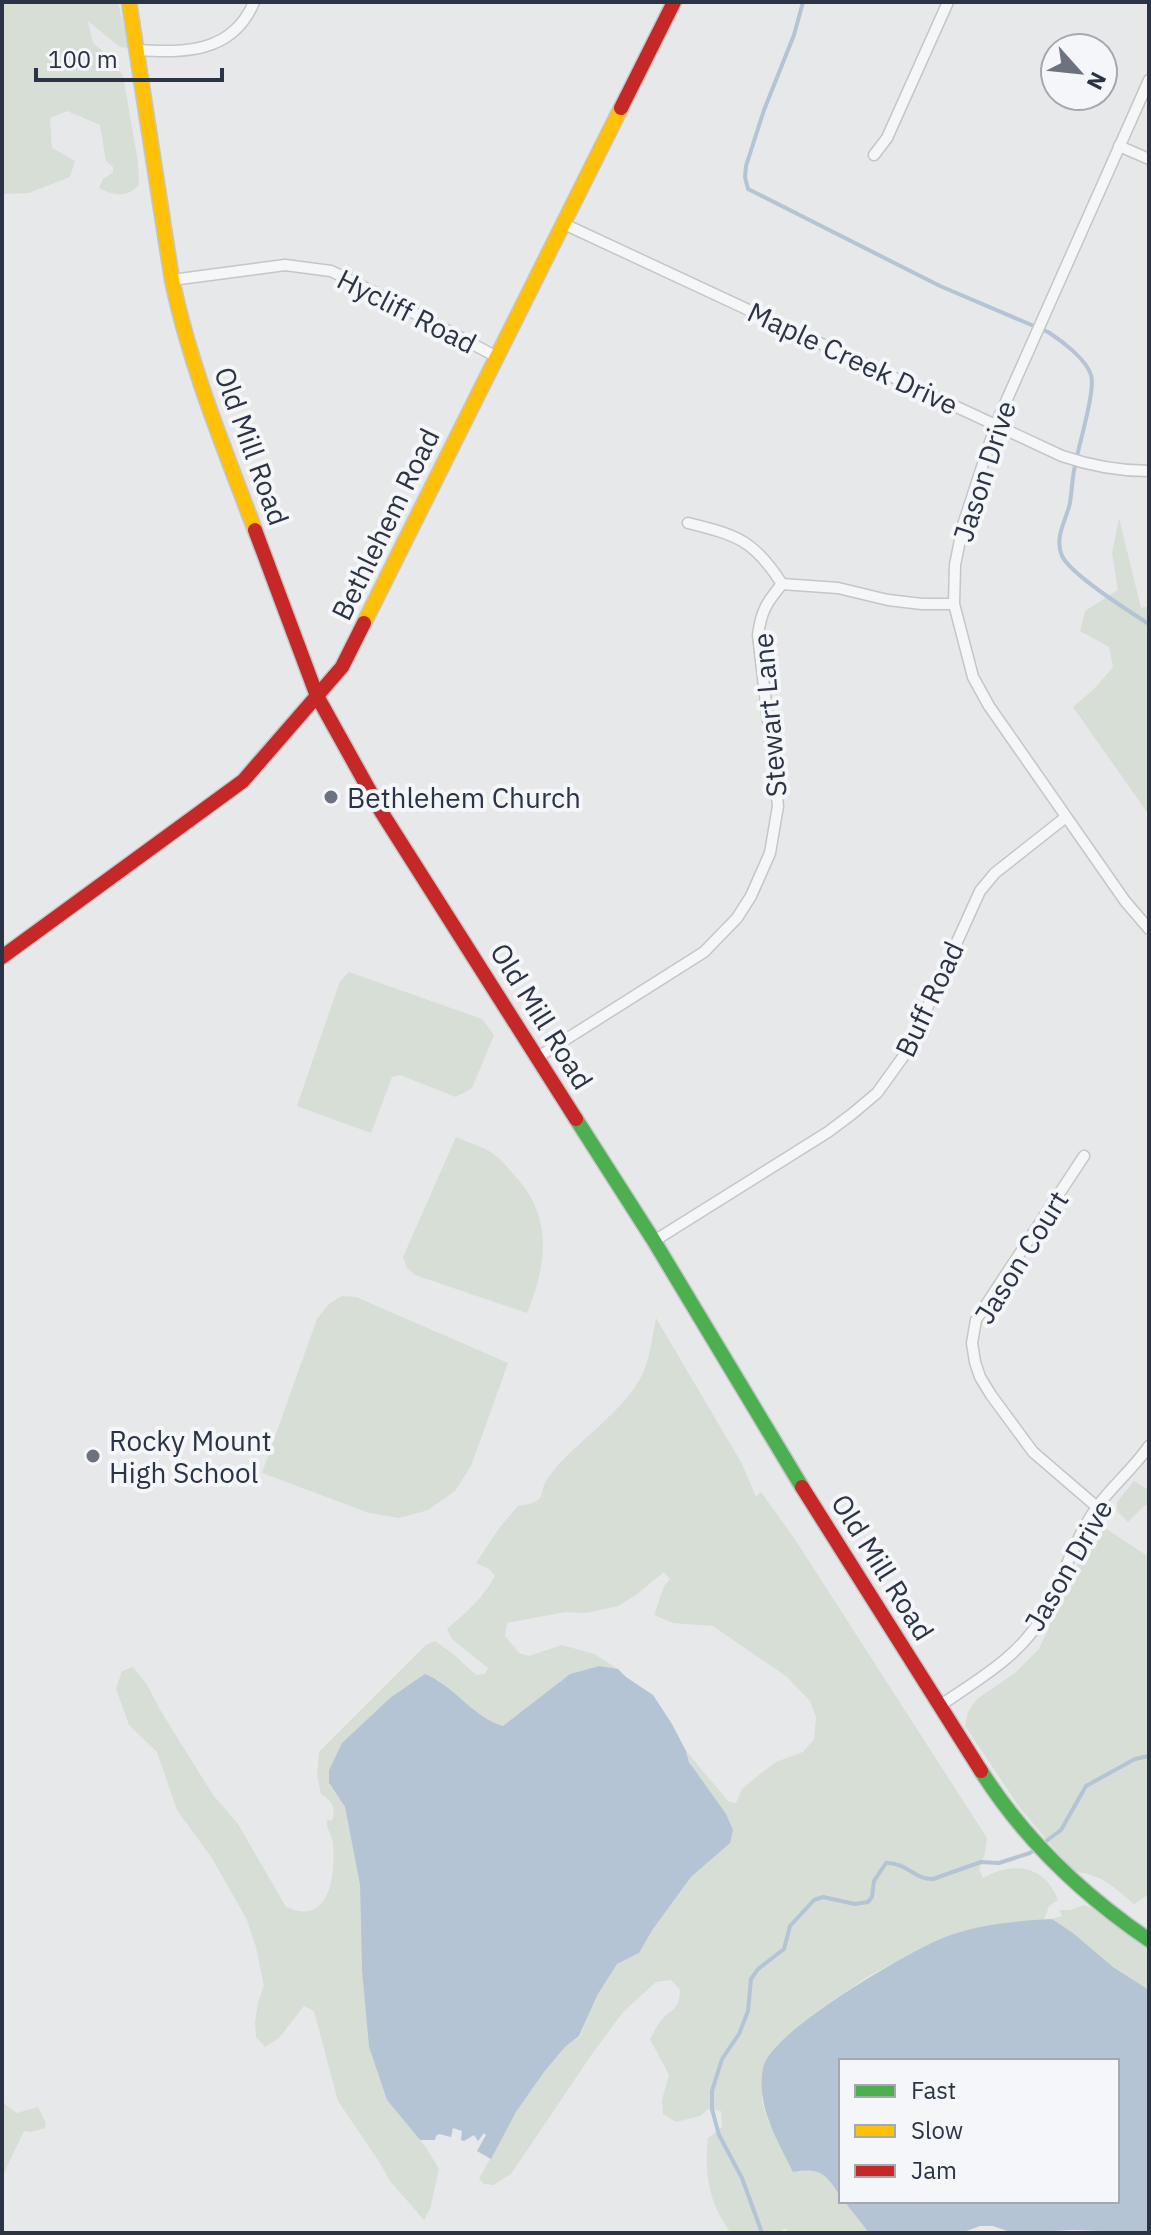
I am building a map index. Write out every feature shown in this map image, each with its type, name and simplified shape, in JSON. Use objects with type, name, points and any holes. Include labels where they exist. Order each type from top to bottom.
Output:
[{"type":"street","name":"Old Mill Road","points":[[129,2],[181,324],[317,696],[382,813],[654,1241],[863,1586],[985,1777],[1061,1870],[1149,1940]]},
{"type":"street","points":[[138,50],[183,52],[215,42],[241,24],[254,2]]},
{"type":"street","name":"Bethlehem Road","points":[[2,957],[243,781],[342,667],[674,2]]},
{"type":"street","points":[[874,155],[887,138],[948,2]]},
{"type":"street","name":"Jason Drive","points":[[1149,80],[996,424],[963,525],[955,565],[954,604],[973,677],[989,706],[1125,901],[1149,929]]},
{"type":"street","points":[[1119,146],[1149,159]]},
{"type":"street","name":"Maple Creek Drive","points":[[564,224],[1062,456],[1122,470],[1149,471]]},
{"type":"street","name":"Hycliff Road","points":[[172,280],[285,265],[331,271],[497,357]]},
{"type":"street","points":[[688,523],[741,539],[759,553],[782,584],[838,588],[888,600],[922,604],[954,604]]},
{"type":"street","name":"Stewart Lane","points":[[538,1057],[704,952],[737,918],[751,896],[770,853],[778,806],[758,635],[760,615],[782,584]]},
{"type":"street","name":"Buff Road","points":[[654,1241],[828,1132],[877,1093],[908,1050],[980,891],[995,873],[1066,817]]},
{"type":"street","name":"Jason Court","points":[[1084,1156],[976,1320],[972,1343],[980,1377],[1033,1452],[1097,1507]]},
{"type":"street","name":"Jason Drive","points":[[941,1705],[1012,1653],[1030,1635],[1042,1618],[1065,1566],[1097,1507],[1149,1446]]},
{"type":"shaded area","points":[[2,2],[118,2],[129,48],[120,47],[88,21],[93,43],[123,76],[138,162],[139,185],[130,192],[110,193],[99,188],[103,179],[113,173],[113,167],[106,161],[100,125],[67,111],[50,118],[52,148],[75,161],[70,177],[29,193],[2,194]]},
{"type":"shaded area","points":[[1119,518],[1141,608],[1149,606],[1149,815],[1073,707],[1113,667],[1109,647],[1080,631],[1085,611],[1118,590],[1112,553]]},
{"type":"shaded area","points":[[349,972],[482,1019],[494,1035],[472,1088],[456,1097],[400,1075],[392,1077],[371,1133],[297,1106],[340,981]]},
{"type":"shaded area","points":[[456,1137],[492,1153],[505,1164],[535,1207],[541,1224],[542,1259],[527,1313],[415,1275],[407,1268],[403,1257]]},
{"type":"shaded area","points":[[342,1296],[356,1297],[508,1363],[471,1466],[455,1491],[428,1510],[399,1518],[369,1513],[262,1473],[317,1319],[330,1303]]},
{"type":"shaded area","points":[[656,1318],[742,1464],[756,1497],[761,1492],[796,1541],[987,1838],[979,1869],[983,1878],[1006,1869],[1027,1870],[1045,1879],[1058,1900],[1049,1906],[1044,1920],[974,1929],[938,1940],[867,1977],[815,2013],[777,2046],[763,2066],[762,2101],[768,2121],[803,2170],[826,2177],[839,2194],[839,2203],[846,2203],[869,2233],[788,2233],[786,2228],[777,2233],[731,2233],[713,2199],[707,2164],[708,2138],[722,2127],[721,2111],[708,2109],[700,2116],[676,2122],[663,2114],[662,2100],[669,2075],[650,2039],[678,2002],[680,1990],[671,1980],[656,1982],[623,2012],[511,2174],[493,2185],[484,2184],[479,2179],[516,2112],[544,2072],[565,2047],[580,2036],[598,1994],[617,1964],[639,1953],[691,1877],[717,1854],[733,1830],[695,1771],[686,1751],[729,1802],[736,1803],[742,1789],[760,1774],[776,1762],[803,1752],[814,1739],[816,1717],[810,1701],[787,1677],[713,1626],[673,1623],[654,1615],[664,1586],[670,1579],[664,1572],[618,1606],[507,1623],[505,1636],[519,1653],[529,1656],[562,1645],[594,1654],[618,1669],[599,1666],[570,1674],[503,1726],[488,1722],[437,1679],[390,1698],[342,1743],[329,1770],[329,1784],[345,1807],[360,1885],[362,1971],[369,2047],[387,2100],[427,2149],[439,2169],[430,2209],[424,2220],[390,2181],[338,2101],[314,2011],[304,2006],[279,2038],[265,2047],[256,2037],[258,2002],[264,1986],[247,1920],[212,1858],[177,1810],[157,1752],[129,1725],[116,1689],[122,1671],[133,1667],[213,1795],[238,1824],[286,1907],[312,1910],[321,1904],[327,1894],[333,1869],[333,1843],[327,1820],[332,1821],[334,1812],[331,1802],[321,1794],[317,1775],[319,1752],[426,1645],[435,1641],[476,1675],[485,1674],[488,1668],[452,1639],[447,1629],[480,1598],[495,1576],[476,1563],[518,1506],[539,1499],[550,1475],[561,1462],[631,1393],[640,1379]]},
{"type":"shaded area","points":[[1134,1481],[1149,1490],[1149,1508],[1145,1505],[1128,1522],[1117,1511],[1117,1502]]},
{"type":"shaded area","points":[[1102,1526],[1149,1557],[1149,1894],[1134,1904],[1099,1878],[1074,1872],[1020,1808],[965,1726],[968,1712],[977,1699],[1015,1673],[1039,1649],[1084,1550]]},
{"type":"shaded area","points":[[1084,1905],[1101,1912],[1149,1949],[1149,1990],[1113,1967],[1052,1919],[1062,1916],[1060,1910]]},
{"type":"shaded area","points":[[2,2102],[17,2113],[38,2107],[46,2123],[45,2128],[24,2131],[2,2177]]},
{"type":"water","points":[[599,1666],[618,1669],[653,1695],[672,1724],[689,1762],[726,1814],[733,1830],[730,1843],[691,1877],[639,1953],[617,1964],[598,1994],[579,2036],[544,2072],[516,2112],[491,2159],[477,2151],[486,2135],[484,2133],[478,2141],[474,2135],[464,2141],[461,2140],[462,2131],[453,2128],[451,2137],[439,2134],[435,2140],[420,2140],[387,2100],[369,2047],[362,1971],[360,1885],[345,1807],[329,1783],[329,1770],[342,1743],[390,1698],[425,1674],[436,1679],[482,1716],[503,1726],[570,1674]]},
{"type":"water","points":[[1052,1919],[1113,1967],[1149,1990],[1149,2233],[1074,2230],[1013,2233],[993,2226],[980,2226],[961,2233],[869,2233],[846,2203],[1119,2203],[1119,2059],[839,2059],[839,2194],[822,2174],[793,2172],[765,2109],[763,2068],[771,2053],[812,2016],[896,1962],[938,1940],[965,1931]]},
{"type":"waterway","points":[[803,2],[746,166],[748,189],[940,286],[1048,332],[1079,357],[1091,375],[1091,393],[1070,503],[1060,536],[1060,549],[1062,556],[1077,573],[1149,624]]},
{"type":"waterway","points":[[762,2233],[742,2178],[719,2135],[712,2109],[712,2091],[722,2059],[739,2034],[748,2011],[751,1979],[758,1969],[784,1949],[790,1926],[814,1900],[823,1897],[855,1904],[868,1902],[872,1897],[874,1881],[886,1863],[933,1879],[981,1862],[999,1863],[1030,1853],[1061,1830],[1086,1786],[1135,1759],[1149,1756]]},
{"type":"traffic: fast","points":[[576,1119],[654,1241],[802,1487]]},
{"type":"traffic: fast","points":[[981,1771],[1016,1820],[1056,1864],[1101,1904],[1149,1940]]},
{"type":"traffic: slow","points":[[129,2],[179,312],[209,406],[255,530]]},
{"type":"traffic: slow","points":[[364,623],[621,108]]},
{"type":"traffic: jam","points":[[621,108],[674,2]]},
{"type":"traffic: jam","points":[[255,530],[317,696],[382,813],[576,1119]]},
{"type":"traffic: jam","points":[[2,957],[243,781],[342,667],[364,623]]},
{"type":"traffic: jam","points":[[802,1487],[981,1771]]},
{"type":"place","name":"Bethlehem Church","points":[[331,797]]},
{"type":"place","name":"Rocky Mount High School","points":[[93,1456]]}]
